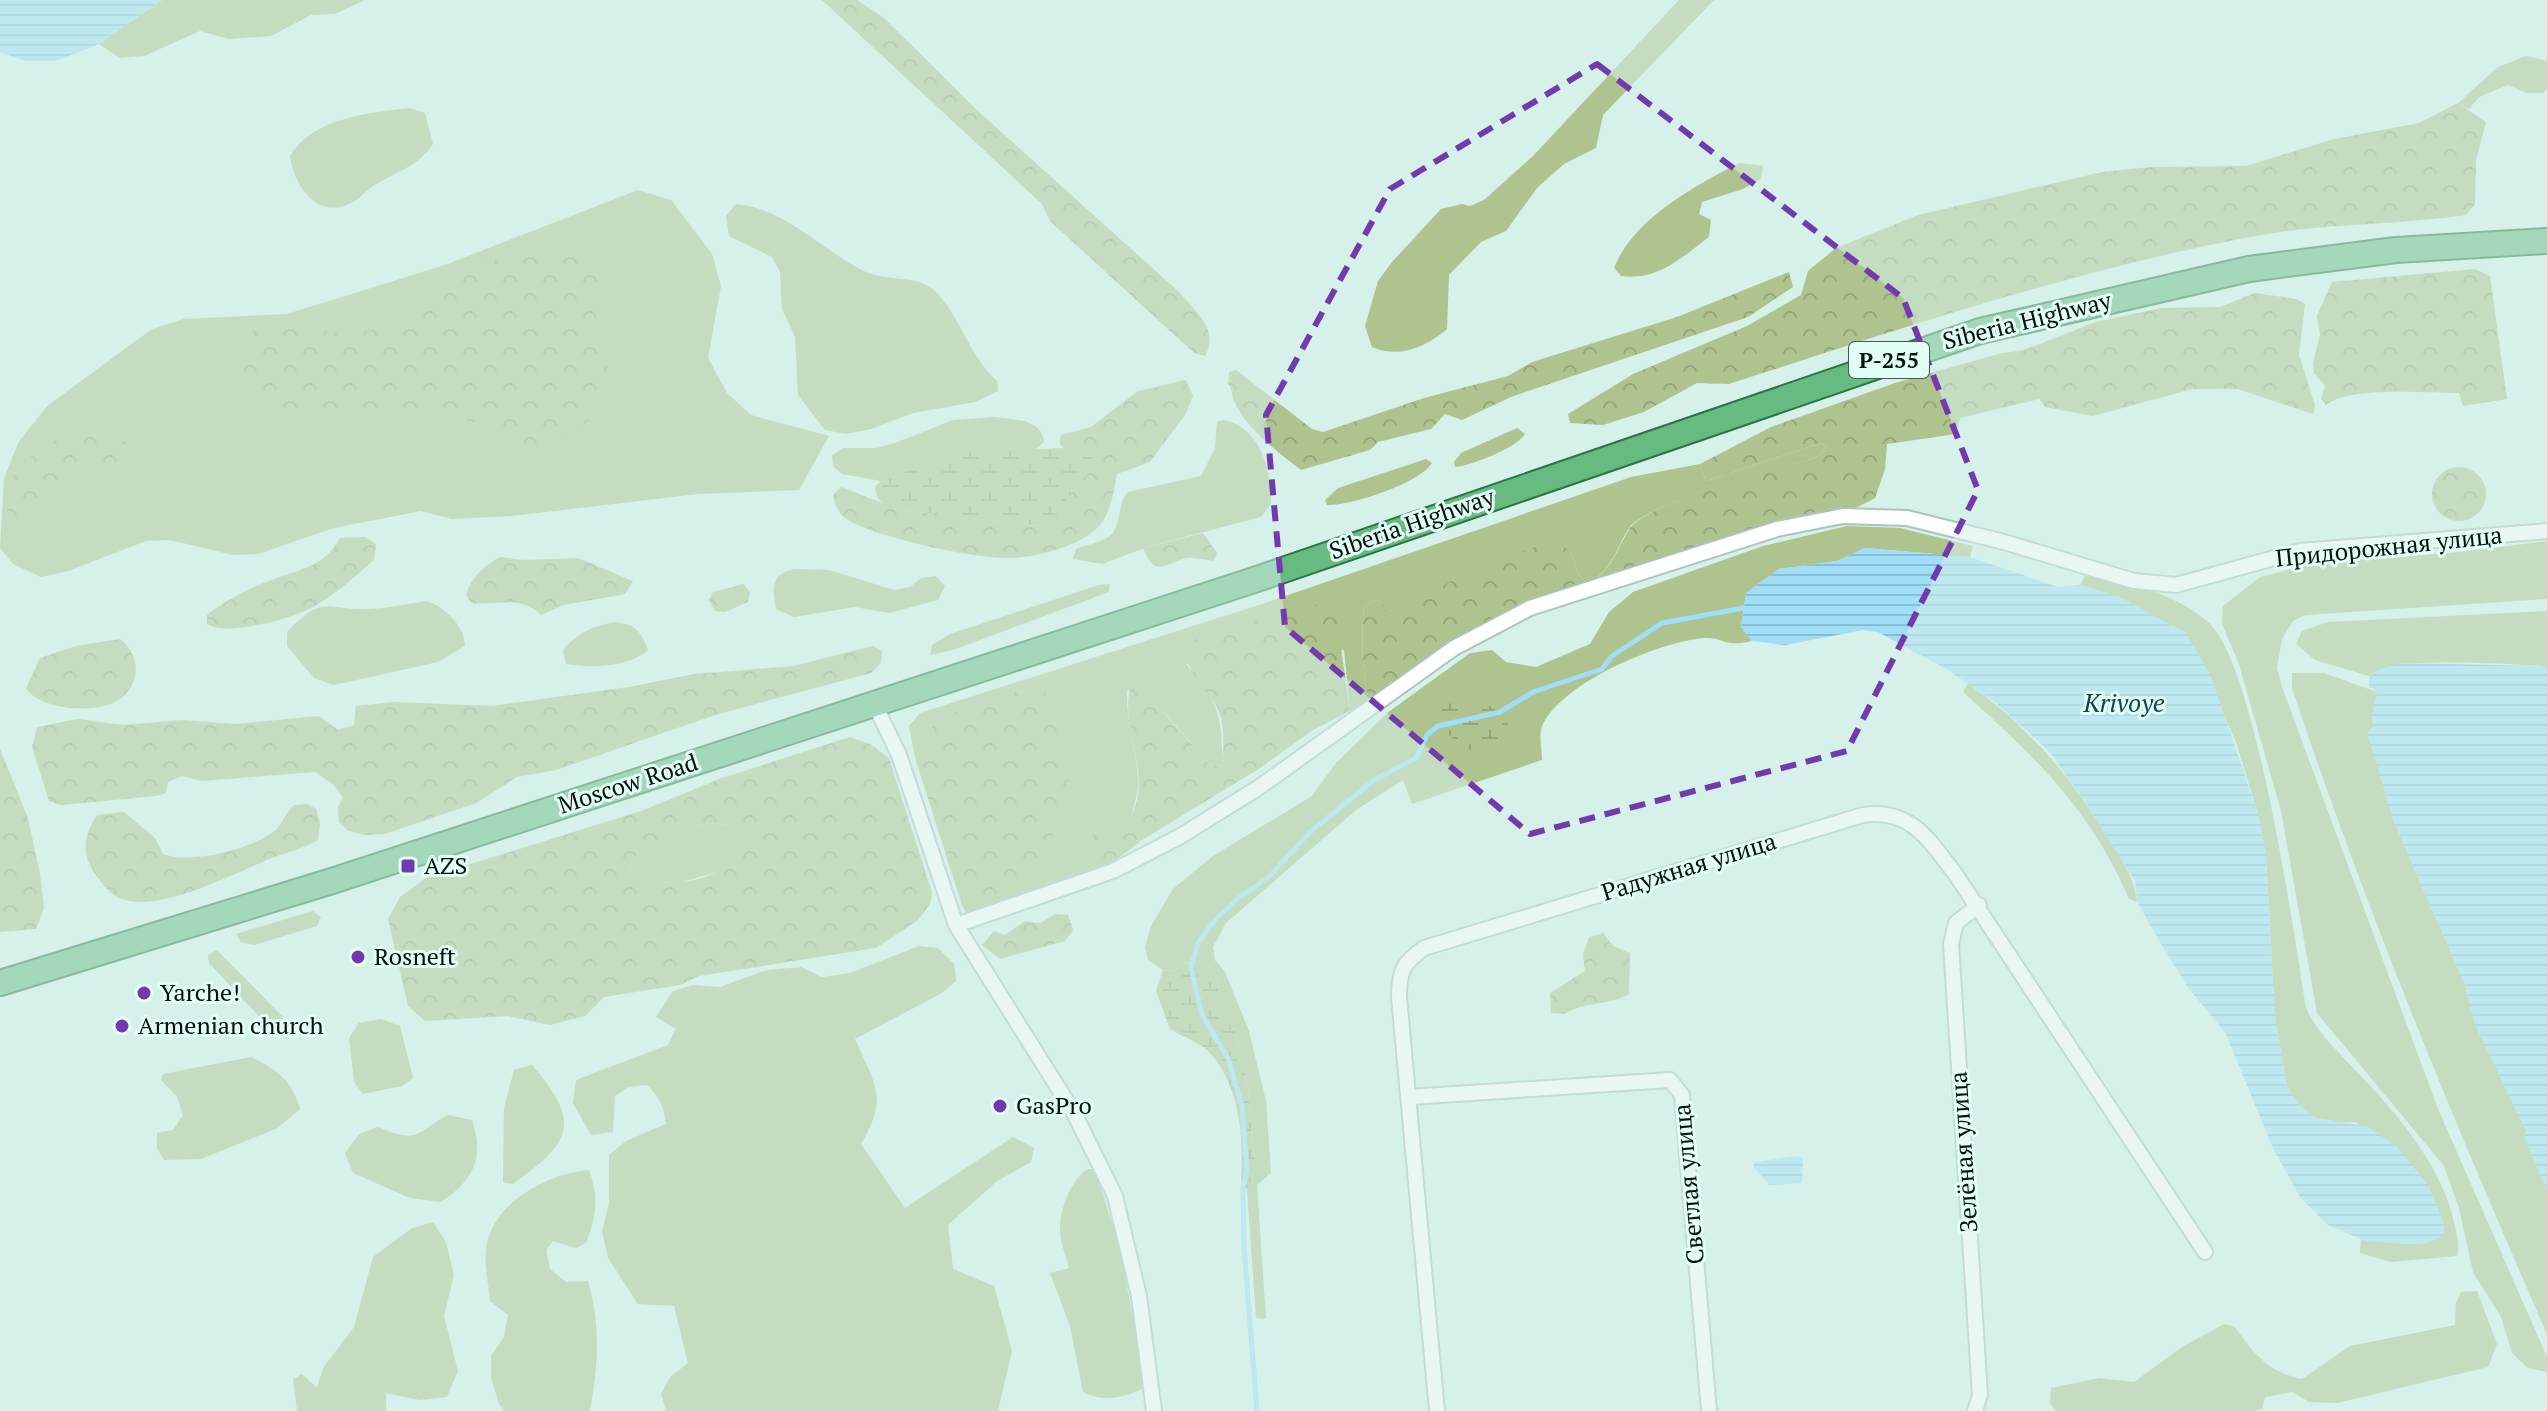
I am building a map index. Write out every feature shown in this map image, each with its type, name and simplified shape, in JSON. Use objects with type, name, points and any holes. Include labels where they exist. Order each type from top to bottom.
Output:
[{"type":"highway","name":"Siberia Highway","points":[[1254,580],[1980,331],[2249,269],[2396,250],[2547,241]]},
{"type":"highway","name":"Moscow Road","points":[[0,983],[332,881],[1254,580]]},
{"type":"street","name":"Придорожная улица","points":[[956,925],[1113,871],[1179,837],[1258,788],[1454,648],[1530,608],[1777,529],[1843,516],[1907,518],[2004,542],[2134,581],[2176,585],[2300,551],[2547,531]]},
{"type":"street","points":[[874,703],[899,755],[956,925],[1074,1113],[1115,1196],[1139,1296],[1154,1411]]},
{"type":"street","name":"Радужная улица","points":[[1437,1411],[1399,972],[1424,948],[1847,819],[1876,813],[1898,816],[1912,824],[1979,905],[2205,1252]]},
{"type":"street","name":"Зелёная улица","points":[[1975,1411],[1980,1395],[1951,944],[1956,923],[1979,905]]},
{"type":"street","name":"Светлая улица","points":[[1409,1097],[1670,1080],[1677,1085],[1682,1095],[1709,1411]]},
{"type":"highlighted area","points":[[1597,64],[1903,298],[1978,490],[1847,751],[1530,834],[1285,627],[1266,415],[1390,189]]},
{"type":"green space","points":[[162,0],[365,0],[335,14],[311,15],[271,36],[229,39],[200,31],[144,56],[120,58],[99,44]]},
{"type":"green space","points":[[822,0],[857,0],[883,17],[979,112],[1179,292],[1208,329],[1209,347],[1205,356],[1194,353],[1050,221],[1042,204]]},
{"type":"green space","points":[[1679,0],[1714,0],[1603,115],[1596,148],[1564,164],[1537,188],[1506,231],[1481,242],[1449,275],[1447,329],[1412,349],[1392,352],[1372,347],[1365,326],[1378,281],[1392,262],[1441,209],[1462,204],[1470,206],[1484,200],[1533,156]]},
{"type":"green space","points":[[2526,56],[2547,61],[2547,89],[2543,93],[2526,93],[2508,85],[2479,97],[2469,109],[2458,103],[2498,67]]},
{"type":"green space","points":[[2458,103],[2486,122],[2476,161],[2475,204],[2466,215],[2286,231],[2126,264],[1992,301],[1729,384],[1697,383],[1644,412],[1603,425],[1570,423],[1568,414],[1633,374],[1747,326],[1801,295],[1808,271],[1836,248],[1918,215],[2102,172],[2150,167],[2246,166],[2334,139],[2419,123]]},
{"type":"green space","points":[[409,108],[425,113],[433,144],[415,162],[374,185],[353,202],[340,207],[319,204],[302,189],[290,156],[312,133],[343,120]]},
{"type":"green space","points":[[1739,163],[1763,166],[1761,179],[1743,189],[1702,202],[1699,214],[1711,220],[1709,237],[1679,260],[1658,271],[1634,277],[1621,276],[1614,268],[1623,250],[1650,219],[1685,193]]},
{"type":"green space","points":[[638,190],[671,200],[712,254],[721,286],[708,358],[727,393],[751,415],[829,436],[799,490],[698,494],[512,516],[452,519],[421,511],[334,528],[258,554],[233,555],[170,540],[146,541],[68,571],[41,577],[13,564],[0,548],[4,479],[18,443],[47,406],[152,329],[184,319],[287,314],[445,265]]},
{"type":"green space","points":[[736,204],[771,213],[866,272],[928,286],[952,313],[979,360],[997,381],[998,391],[975,402],[913,413],[871,429],[846,434],[825,430],[798,395],[795,337],[782,309],[780,272],[772,257],[729,236],[726,216]]},
{"type":"green space","points":[[574,253],[592,259],[597,276],[595,341],[609,369],[597,412],[578,431],[550,449],[528,449],[476,422],[405,414],[319,420],[278,414],[247,392],[239,374],[239,350],[251,332],[283,321],[345,335],[384,328],[418,307],[446,273],[511,257]]},
{"type":"green space","points":[[2475,269],[2490,276],[2507,399],[2463,406],[2459,393],[2389,392],[2352,395],[2326,405],[2321,399],[2325,386],[2314,373],[2313,364],[2320,334],[2317,316],[2332,282]]},
{"type":"green space","points":[[1789,272],[1793,287],[1748,317],[1511,397],[1462,420],[1445,414],[1431,429],[1378,442],[1370,450],[1301,470],[1264,440],[1247,421],[1234,401],[1228,384],[1229,372],[1236,370],[1312,429],[1323,432],[1424,398],[1508,376],[1532,362],[1677,317]]},
{"type":"green space","points":[[2255,293],[2296,299],[2305,304],[2299,355],[2315,405],[2313,414],[2238,389],[2192,389],[2093,416],[2045,407],[2039,399],[1960,418],[1956,434],[1887,444],[1885,469],[1875,498],[1858,507],[1775,530],[1501,624],[1369,701],[1362,643],[1363,619],[1364,607],[1376,599],[1391,611],[1462,576],[1552,540],[1571,551],[1579,576],[1593,581],[1609,566],[1631,527],[1652,512],[1697,494],[1817,457],[1827,447],[1821,443],[1706,481],[1700,464],[1771,427],[1895,383],[1998,354],[2024,350],[2096,322],[2161,308],[2220,307]]},
{"type":"green space","points":[[1186,380],[1193,396],[1185,415],[1150,462],[1117,474],[1103,521],[1082,539],[1060,549],[1036,555],[998,558],[929,546],[862,527],[839,512],[835,503],[833,495],[841,487],[900,510],[1038,526],[1048,522],[1095,464],[1093,457],[1063,448],[1059,442],[1061,435],[1091,427],[1138,391]]},
{"type":"green space","points":[[994,417],[1032,424],[1042,434],[1044,442],[1032,452],[950,454],[881,481],[842,474],[833,466],[832,455],[843,448],[876,448],[953,420]]},
{"type":"green space","points":[[1223,420],[1247,432],[1262,453],[1269,478],[1271,504],[1261,517],[1150,546],[1102,564],[1073,559],[1076,549],[1112,534],[1128,492],[1201,476],[1215,448],[1217,422]]},
{"type":"green space","points":[[100,427],[117,432],[126,444],[122,456],[115,463],[108,467],[68,473],[58,479],[32,515],[18,518],[7,511],[7,493],[13,477],[36,452],[68,436]]},
{"type":"green space","points":[[1517,428],[1525,434],[1504,450],[1455,467],[1454,462],[1461,453]]},
{"type":"green space","points":[[1821,443],[1827,447],[1817,457],[1697,494],[1651,512],[1630,527],[1614,557],[1593,581],[1579,576],[1571,551],[1390,611],[1376,599],[1364,607],[1363,619],[1362,643],[1369,701],[1350,711],[1344,650],[1186,664],[1206,689],[1216,710],[1223,765],[1211,766],[1140,684],[1127,691],[1137,790],[1132,814],[1112,862],[1100,873],[1075,886],[993,920],[976,920],[962,905],[975,905],[1038,686],[983,702],[945,718],[930,729],[920,742],[915,758],[909,726],[920,713],[1268,602],[1631,477],[1700,464],[1706,481]]},
{"type":"green space","points":[[1063,448],[1093,457],[1095,464],[1048,522],[1038,526],[900,510],[882,502],[876,492],[875,486],[881,481],[950,454]]},
{"type":"green space","points":[[1426,459],[1432,463],[1425,471],[1400,485],[1368,497],[1327,505],[1325,500],[1338,488]]},
{"type":"green space","points":[[2459,467],[2478,475],[2486,494],[2478,513],[2459,521],[2440,513],[2432,494],[2440,475]]},
{"type":"green space","points":[[1847,526],[1900,528],[1973,546],[1970,557],[1865,548],[1837,561],[1779,569],[1746,593],[1741,627],[1752,641],[1730,643],[1704,638],[1685,641],[1615,666],[1571,693],[1554,708],[1543,724],[1540,736],[1542,760],[1412,804],[1403,780],[1356,810],[1226,923],[1213,947],[1215,960],[1225,972],[1249,1031],[1266,1101],[1271,1173],[1257,1185],[1266,1319],[1256,1318],[1247,1190],[1255,1170],[1248,1089],[1236,1034],[1226,1019],[1215,970],[1204,964],[1189,962],[1174,971],[1163,970],[1148,960],[1145,947],[1151,926],[1173,889],[1213,856],[1312,796],[1336,763],[1387,713],[1470,653],[1492,650],[1506,662],[1536,667],[1590,644],[1609,612],[1633,592],[1763,546]]},
{"type":"green space","points":[[1203,533],[1217,553],[1213,561],[1186,558],[1156,566],[1143,548]]},
{"type":"green space","points":[[365,537],[376,544],[374,560],[318,604],[300,613],[242,628],[228,629],[207,624],[207,615],[223,603],[322,560],[340,538]]},
{"type":"green space","points":[[2547,541],[2547,599],[2305,615],[2293,621],[2282,639],[2277,668],[2438,1109],[2547,1357],[2547,1372],[2528,1368],[2512,1353],[2501,1317],[2473,1272],[2459,1208],[2444,1166],[2317,1013],[2281,811],[2239,664],[2222,624],[2223,606],[2260,577],[2317,563],[2461,552]]},
{"type":"green space","points":[[500,557],[524,560],[578,558],[633,581],[625,594],[564,605],[541,615],[516,603],[471,603],[466,595],[471,583],[484,568]]},
{"type":"green space","points":[[794,569],[829,570],[894,590],[910,587],[921,578],[936,576],[945,586],[938,600],[889,613],[855,607],[794,617],[776,609],[774,588],[781,574]]},
{"type":"green space","points":[[2086,574],[2151,591],[2181,604],[2209,623],[2226,649],[2242,691],[2271,804],[2306,1008],[2322,1034],[2387,1105],[2429,1162],[2449,1204],[2457,1237],[2457,1256],[2391,1262],[2360,1253],[2361,1238],[2403,1244],[2427,1243],[2409,1163],[2397,1147],[2355,1122],[2333,1123],[2316,1118],[2300,1105],[2287,1087],[2275,1016],[2266,856],[2258,814],[2236,742],[2186,633],[2117,596],[2080,585]]},
{"type":"green space","points":[[744,584],[750,592],[748,602],[725,612],[715,611],[709,600],[713,592]]},
{"type":"green space","points":[[1110,584],[1109,592],[953,650],[930,655],[932,645],[950,634]]},
{"type":"green space","points":[[426,601],[440,607],[452,618],[464,639],[465,646],[438,662],[334,685],[314,678],[287,646],[287,632],[318,608],[371,609]]},
{"type":"green space","points":[[1317,605],[1329,610],[1337,620],[1350,711],[1313,730],[1257,770],[1142,840],[1107,867],[1093,845],[1094,828],[1098,821],[1122,835],[1137,800],[1138,767],[1128,705],[1136,672],[1166,715],[1211,766],[1223,765],[1220,714],[1189,666],[1184,649],[1199,636]]},
{"type":"green space","points":[[2547,611],[2547,666],[2427,663],[2383,669],[2369,676],[2315,660],[2296,644],[2302,631],[2328,622]]},
{"type":"green space","points":[[614,622],[636,630],[648,650],[630,660],[609,665],[566,664],[563,650],[574,639],[592,628]]},
{"type":"green space","points":[[120,639],[132,654],[136,671],[131,687],[117,701],[95,708],[68,708],[43,701],[26,688],[40,658],[76,646]]},
{"type":"green space","points":[[873,646],[882,651],[881,663],[871,673],[715,715],[556,770],[517,777],[476,803],[385,834],[363,835],[347,830],[339,822],[338,807],[343,798],[334,785],[315,772],[201,781],[182,776],[168,782],[166,793],[156,796],[61,805],[49,801],[32,747],[37,727],[78,719],[124,725],[182,720],[235,724],[319,716],[338,730],[354,725],[356,706],[395,702],[492,706],[629,687],[694,674],[794,666]]},
{"type":"green space","points":[[2292,673],[2324,673],[2377,692],[2372,716],[2392,817],[2465,985],[2475,1024],[2525,1129],[2525,1139],[2547,1190],[2547,1334],[2478,1175],[2380,933],[2292,688]]},
{"type":"green space","points":[[1968,684],[2009,716],[2062,771],[2121,859],[2133,883],[2137,902],[2129,899],[2097,837],[2078,811],[2037,762],[1963,692]]},
{"type":"green space","points":[[1038,686],[1048,695],[1066,761],[1071,799],[1037,873],[1027,882],[975,905],[962,905],[915,758],[920,742],[930,729],[963,709]]},
{"type":"green space","points":[[1467,699],[1481,702],[1499,712],[1511,730],[1508,736],[1492,746],[1467,750],[1438,726],[1438,712],[1452,702]]},
{"type":"green space","points":[[850,737],[870,744],[889,758],[932,893],[930,904],[918,920],[876,948],[699,976],[680,985],[604,997],[585,1016],[550,1025],[508,1016],[425,1021],[408,1006],[388,919],[400,897],[426,878],[644,810],[719,779]],"holes":[[[709,823],[731,825],[747,850],[708,876],[692,881],[660,882],[631,870],[630,862],[667,839]]]},
{"type":"green space","points":[[0,749],[28,818],[40,874],[44,908],[36,929],[0,932]]},
{"type":"green space","points":[[307,804],[316,809],[320,823],[318,840],[175,897],[135,902],[119,898],[102,883],[87,857],[87,836],[97,815],[124,812],[155,838],[163,854],[189,858],[221,853],[253,843],[276,830],[294,805]]},
{"type":"green space","points":[[709,823],[731,825],[747,850],[728,869],[679,883],[647,881],[631,870],[630,862],[646,850]]},
{"type":"green space","points":[[313,911],[321,917],[317,926],[254,945],[241,942],[236,934]]},
{"type":"green space","points":[[1055,914],[1068,915],[1073,930],[1065,941],[1000,959],[982,945],[994,931],[1005,935],[1025,921],[1041,923]]},
{"type":"green space","points":[[1603,933],[1613,946],[1630,953],[1629,994],[1565,1014],[1551,1013],[1550,993],[1585,971],[1583,954],[1589,937]]},
{"type":"green space","points":[[919,946],[938,948],[954,964],[956,981],[942,993],[855,1039],[873,1080],[877,1102],[870,1128],[861,1144],[905,1208],[1013,1137],[1034,1148],[1031,1162],[997,1181],[948,1225],[953,1269],[994,1286],[1012,1351],[998,1411],[666,1411],[661,1394],[670,1377],[688,1363],[674,1306],[638,1304],[608,1258],[602,1231],[609,1203],[609,1155],[626,1141],[666,1124],[664,1112],[647,1085],[628,1087],[615,1096],[613,1132],[591,1135],[573,1103],[576,1080],[668,1045],[676,1029],[656,1017],[673,991],[693,985],[720,987],[767,970],[801,967],[822,977],[850,973]]},
{"type":"green space","points":[[217,950],[282,1016],[281,1029],[270,1028],[209,963],[208,955]]},
{"type":"green space","points":[[1200,961],[1215,970],[1226,1019],[1236,1034],[1248,1089],[1255,1170],[1247,1190],[1241,1181],[1242,1147],[1238,1112],[1227,1079],[1208,1051],[1170,1029],[1156,991],[1163,970],[1174,971],[1182,964]]},
{"type":"green space","points":[[381,1019],[400,1026],[413,1078],[402,1086],[363,1094],[354,1082],[349,1038],[359,1023]]},
{"type":"green space","points":[[251,1057],[288,1083],[300,1109],[278,1128],[201,1159],[164,1160],[157,1148],[157,1133],[173,1130],[183,1115],[177,1097],[161,1080],[163,1074]]},
{"type":"green space","points":[[532,1065],[558,1102],[564,1117],[563,1130],[548,1156],[533,1169],[513,1184],[503,1182],[504,1108],[514,1070]]},
{"type":"green space","points":[[448,1115],[472,1120],[477,1146],[468,1177],[441,1202],[410,1198],[353,1173],[345,1153],[359,1134],[378,1127],[409,1136]]},
{"type":"green space","points":[[1088,1169],[1095,1169],[1118,1242],[1145,1376],[1144,1388],[1114,1398],[1083,1392],[1070,1326],[1050,1273],[1069,1268],[1060,1235],[1060,1222],[1072,1187]]},
{"type":"green space","points":[[589,1170],[595,1207],[586,1243],[576,1248],[553,1241],[546,1250],[550,1269],[566,1282],[588,1281],[595,1314],[597,1346],[590,1411],[505,1411],[499,1404],[491,1378],[491,1356],[504,1337],[508,1315],[490,1301],[486,1250],[490,1233],[510,1205],[524,1194],[556,1177]]},
{"type":"green space","points":[[433,1222],[446,1242],[454,1275],[444,1316],[458,1371],[447,1397],[419,1400],[386,1393],[386,1411],[297,1411],[293,1379],[302,1374],[317,1388],[323,1368],[354,1327],[373,1257],[412,1228]]},
{"type":"green space","points":[[2477,1291],[2497,1344],[2488,1367],[2337,1403],[2309,1402],[2293,1392],[2265,1397],[2262,1409],[2253,1411],[2056,1411],[2050,1403],[2051,1388],[2100,1378],[2134,1382],[2182,1347],[2224,1324],[2235,1327],[2271,1367],[2302,1379],[2350,1346],[2455,1325],[2456,1303],[2461,1292]]},
{"type":"water","points":[[0,0],[162,0],[99,44],[56,61],[25,61],[0,52]]},
{"type":"water","name":"Krivoye","points":[[1865,548],[1970,557],[2058,587],[2080,585],[2117,596],[2186,633],[2211,676],[2258,814],[2266,856],[2275,1016],[2287,1087],[2300,1105],[2316,1118],[2367,1126],[2397,1147],[2429,1186],[2445,1227],[2442,1236],[2427,1243],[2366,1241],[2328,1225],[2300,1197],[2273,1148],[2225,1032],[2189,989],[2163,947],[2137,902],[2135,881],[2048,750],[1997,704],[1948,670],[1878,632],[1863,630],[1785,645],[1752,641],[1741,627],[1746,593],[1779,569],[1837,561]]},
{"type":"water","points":[[2389,665],[2547,666],[2547,1190],[2525,1139],[2525,1129],[2475,1024],[2465,985],[2392,817],[2367,733],[2374,726],[2372,716],[2377,692],[2369,686],[2369,676]]},
{"type":"water","points":[[1803,1158],[1802,1183],[1769,1185],[1753,1166],[1755,1162]]},
{"type":"waterway","points":[[1257,1411],[1244,1247],[1243,1188],[1247,1171],[1242,1107],[1228,1058],[1202,1015],[1191,968],[1198,943],[1214,921],[1237,899],[1268,878],[1309,833],[1374,780],[1416,758],[1427,735],[1438,726],[1500,712],[1533,692],[1602,669],[1612,656],[1662,623],[1744,608]]},
{"type":"place","name":"AZS","points":[[408,866]]},
{"type":"place","name":"Rosneft","points":[[358,957]]},
{"type":"place","name":"Yarche!","points":[[144,993]]},
{"type":"place","name":"Armenian church","points":[[122,1026]]},
{"type":"place","name":"GasPro","points":[[1000,1106]]}]
